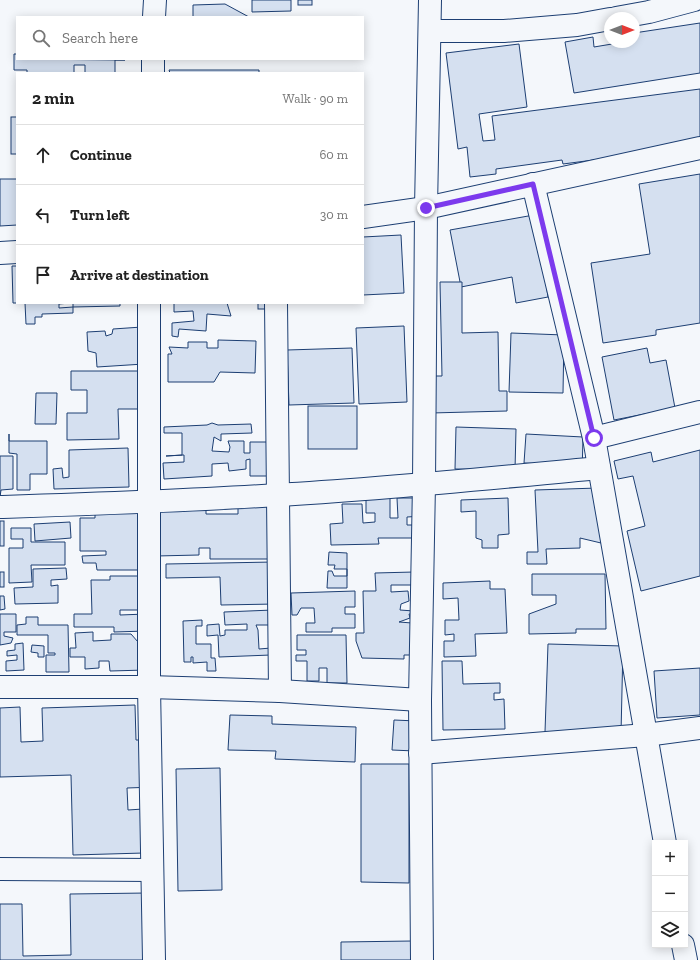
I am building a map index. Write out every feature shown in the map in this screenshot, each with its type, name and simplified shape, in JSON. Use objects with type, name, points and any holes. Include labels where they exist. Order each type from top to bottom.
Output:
[{"type":"street","points":[[154,16],[155,0]]},
{"type":"street","points":[[422,960],[420,700],[430,0]]},
{"type":"street","points":[[640,14],[694,0]]},
{"type":"street","points":[[430,31],[504,31],[577,25],[604,20]]},
{"type":"street","points":[[153,60],[153,72]]},
{"type":"street","points":[[364,217],[426,208],[700,148]]},
{"type":"street","points":[[533,184],[594,438],[664,840]]},
{"type":"street","points":[[0,253],[16,252]]},
{"type":"street","points":[[149,304],[149,687],[154,960]]},
{"type":"street","points":[[276,304],[280,691]]},
{"type":"street","points":[[594,438],[700,412]]},
{"type":"street","points":[[0,507],[148,502],[278,495],[424,484],[599,468]]},
{"type":"street","points":[[0,687],[149,687],[280,691],[420,700]]},
{"type":"street","points":[[420,753],[646,735],[700,728]]},
{"type":"street","points":[[0,868],[152,870]]},
{"type":"street","points":[[684,948],[686,960]]},
{"type":"building","points":[[252,0],[291,0],[291,11],[252,12]]},
{"type":"building","points":[[298,0],[312,0],[312,5],[298,5]]},
{"type":"building","points":[[225,4],[247,16],[193,16],[193,5]]},
{"type":"building","points":[[700,23],[700,73],[574,93],[565,42],[593,37],[594,47],[604,45],[604,48],[640,48],[640,32]]},
{"type":"building","points":[[519,44],[527,107],[479,114],[483,141],[495,140],[492,116],[700,89],[700,146],[563,164],[562,160],[496,169],[496,174],[470,177],[467,147],[458,149],[446,53]]},
{"type":"building","points":[[14,54],[16,54],[16,60],[115,60],[115,72],[85,72],[85,65],[74,65],[74,72],[27,72],[27,70],[14,70]]},
{"type":"building","points":[[169,70],[259,70],[259,72],[170,72]]},
{"type":"building","points":[[11,117],[16,117],[16,154],[11,154]]},
{"type":"building","points":[[700,174],[700,323],[656,330],[656,335],[603,343],[591,263],[650,254],[639,184]]},
{"type":"building","points":[[0,179],[16,179],[16,225],[0,226]]},
{"type":"building","points":[[545,213],[544,269],[548,297],[516,303],[512,277],[461,287],[450,230]]},
{"type":"building","points":[[401,235],[404,293],[364,295],[364,237]]},
{"type":"building","points":[[12,266],[16,266],[16,303],[13,303]]},
{"type":"building","points":[[440,282],[462,282],[462,333],[498,332],[499,391],[507,391],[507,411],[431,413],[430,376],[442,376]]},
{"type":"building","points":[[25,304],[59,304],[59,308],[73,307],[73,313],[42,314],[42,317],[35,317],[35,324],[26,324]]},
{"type":"building","points":[[73,304],[120,304],[120,306],[73,307]]},
{"type":"building","points":[[174,304],[227,304],[231,316],[207,314],[206,331],[179,329],[178,337],[172,336],[172,323],[194,321],[193,311],[174,312]]},
{"type":"building","points":[[258,304],[269,304],[269,309],[258,309]]},
{"type":"building","points":[[404,326],[407,402],[359,404],[356,328]]},
{"type":"building","points":[[142,327],[144,364],[97,367],[96,353],[88,351],[87,332],[105,331],[106,336],[112,334],[113,329]]},
{"type":"building","points":[[511,333],[564,335],[563,393],[509,392]]},
{"type":"building","points":[[218,340],[256,341],[255,373],[220,372],[214,382],[168,382],[168,354],[172,354],[169,347],[188,348],[188,342],[207,342],[207,348],[218,348]]},
{"type":"building","points":[[352,348],[354,403],[289,405],[287,350]]},
{"type":"building","points":[[647,348],[650,363],[666,360],[675,408],[614,420],[602,357]]},
{"type":"building","points":[[71,371],[139,371],[140,409],[118,409],[119,439],[67,440],[67,413],[87,413],[87,390],[71,390]]},
{"type":"building","points":[[36,393],[57,393],[56,424],[35,424]]},
{"type":"building","points":[[308,406],[357,406],[357,449],[308,449]]},
{"type":"building","points":[[212,423],[218,425],[251,424],[252,433],[221,434],[221,441],[214,437],[212,451],[229,452],[230,447],[228,441],[244,441],[244,453],[250,453],[250,442],[268,442],[268,476],[250,476],[250,459],[246,460],[246,469],[229,471],[228,463],[212,464],[212,476],[164,479],[163,463],[184,462],[184,455],[166,456],[182,455],[182,433],[164,433],[164,427],[207,425]]},
{"type":"building","points":[[456,427],[516,429],[515,470],[455,469]]},
{"type":"building","points":[[526,434],[583,437],[582,475],[546,464],[524,463]]},
{"type":"building","points":[[9,441],[47,441],[47,474],[30,474],[30,490],[17,490],[17,454],[9,453]]},
{"type":"building","points":[[128,448],[129,487],[54,489],[53,469],[62,468],[63,478],[69,477],[69,450]]},
{"type":"building","points":[[700,450],[700,576],[641,591],[627,531],[645,526],[633,476],[618,479],[614,461],[651,452],[653,462]]},
{"type":"building","points":[[0,456],[13,456],[13,489],[1,490],[0,497]]},
{"type":"building","points":[[598,488],[601,543],[580,538],[580,548],[546,549],[547,564],[527,564],[527,552],[538,552],[535,490]]},
{"type":"building","points":[[366,497],[390,497],[390,518],[398,518],[397,498],[422,498],[423,516],[407,517],[407,525],[413,525],[413,538],[378,538],[379,544],[331,545],[330,524],[343,523],[342,504],[362,504],[363,523],[375,522],[375,513],[366,513]]},
{"type":"building","points":[[508,498],[509,534],[498,535],[498,548],[482,548],[482,540],[476,538],[476,511],[461,512],[461,500]]},
{"type":"building","points":[[238,502],[268,502],[268,559],[210,559],[210,548],[199,548],[199,555],[156,556],[155,508],[206,508],[206,514],[238,514]]},
{"type":"building","points":[[144,512],[145,570],[97,570],[96,563],[83,563],[82,556],[106,555],[106,551],[80,551],[80,518],[95,518],[95,513]]},
{"type":"building","points":[[0,521],[4,521],[4,546],[0,546]]},
{"type":"building","points":[[70,522],[71,538],[35,541],[34,524]]},
{"type":"building","points":[[11,528],[31,528],[31,542],[65,542],[65,565],[31,565],[32,582],[9,583],[9,548],[23,548],[23,539],[11,539]]},
{"type":"building","points":[[329,552],[347,553],[347,569],[334,569],[335,565],[328,565]]},
{"type":"building","points":[[274,562],[275,604],[221,605],[220,577],[166,578],[166,564]]},
{"type":"building","points":[[66,568],[67,579],[51,580],[51,586],[58,585],[58,603],[15,604],[14,588],[33,587],[33,569]]},
{"type":"building","points":[[328,571],[332,571],[334,576],[347,576],[347,588],[327,588]]},
{"type":"building","points":[[0,572],[4,572],[4,587],[0,587]]},
{"type":"building","points":[[414,572],[414,585],[391,585],[391,592],[408,591],[409,601],[401,604],[400,610],[414,611],[414,614],[409,614],[410,618],[399,622],[412,623],[417,655],[404,655],[404,659],[362,658],[356,641],[356,633],[364,633],[363,591],[376,591],[375,573]]},
{"type":"building","points":[[532,574],[605,574],[606,629],[576,629],[576,633],[529,634],[529,614],[556,604],[556,595],[532,595]]},
{"type":"building","points":[[110,576],[143,576],[143,610],[120,610],[120,615],[146,614],[146,631],[114,632],[114,627],[74,627],[74,614],[92,614],[91,580],[110,580]]},
{"type":"building","points":[[490,581],[490,589],[505,589],[507,633],[475,634],[476,656],[444,657],[444,641],[454,641],[454,634],[445,635],[445,620],[459,620],[458,598],[443,599],[443,583]]},
{"type":"building","points":[[355,591],[355,607],[345,607],[345,614],[355,614],[355,628],[332,628],[332,632],[306,632],[306,623],[315,623],[314,608],[301,608],[297,615],[292,615],[291,593]]},
{"type":"building","points":[[0,596],[4,596],[5,609],[0,610]]},
{"type":"building","points":[[273,610],[274,625],[256,625],[258,630],[259,649],[271,648],[271,655],[219,657],[218,635],[207,636],[207,625],[219,624],[220,636],[225,635],[225,630],[247,630],[247,624],[225,625],[224,612]]},
{"type":"building","points":[[0,614],[16,614],[16,632],[4,632],[4,636],[13,638],[11,643],[0,645]]},
{"type":"building","points":[[26,617],[38,617],[38,625],[68,625],[69,672],[46,672],[46,655],[55,655],[55,653],[48,653],[48,635],[17,635],[17,625],[26,624]]},
{"type":"building","points":[[202,620],[202,626],[196,626],[196,644],[211,644],[211,658],[215,658],[216,671],[207,671],[207,662],[193,663],[193,657],[191,657],[191,662],[184,662],[183,621]]},
{"type":"building","points":[[93,632],[93,641],[111,640],[111,634],[131,634],[145,650],[146,670],[110,671],[109,661],[99,661],[99,668],[85,669],[85,657],[70,657],[70,648],[76,648],[75,633]]},
{"type":"building","points":[[297,635],[346,635],[347,683],[327,683],[327,668],[319,668],[319,681],[307,681],[307,661],[296,661],[296,655],[306,655],[306,650],[297,650]]},
{"type":"building","points":[[23,643],[24,670],[6,671],[6,661],[17,660],[17,655],[7,656],[7,651],[15,650],[15,644]]},
{"type":"building","points":[[548,644],[623,646],[621,734],[545,732]]},
{"type":"building","points":[[32,645],[44,646],[44,657],[38,657],[38,653],[31,652]]},
{"type":"building","points":[[442,661],[462,661],[463,684],[500,683],[500,693],[494,693],[494,700],[504,699],[505,729],[443,730]]},
{"type":"building","points":[[700,668],[700,715],[657,718],[654,671]]},
{"type":"building","points":[[135,705],[136,740],[146,740],[155,787],[127,788],[128,810],[143,809],[144,853],[73,855],[71,775],[0,777],[0,708],[20,707],[21,742],[43,741],[42,708]]},
{"type":"building","points":[[230,715],[272,716],[272,724],[356,727],[355,762],[275,759],[276,751],[228,750]]},
{"type":"building","points":[[394,720],[417,721],[415,751],[392,750]]},
{"type":"building","points":[[361,764],[409,764],[409,883],[361,882]]},
{"type":"building","points":[[220,768],[222,890],[178,891],[176,769]]},
{"type":"building","points":[[147,893],[148,960],[0,960],[0,904],[22,904],[23,956],[71,955],[70,894]]},
{"type":"building","points":[[412,941],[412,960],[341,960],[341,942]]},
{"type":"route","points":[[426,208],[533,184],[594,438]]}]
